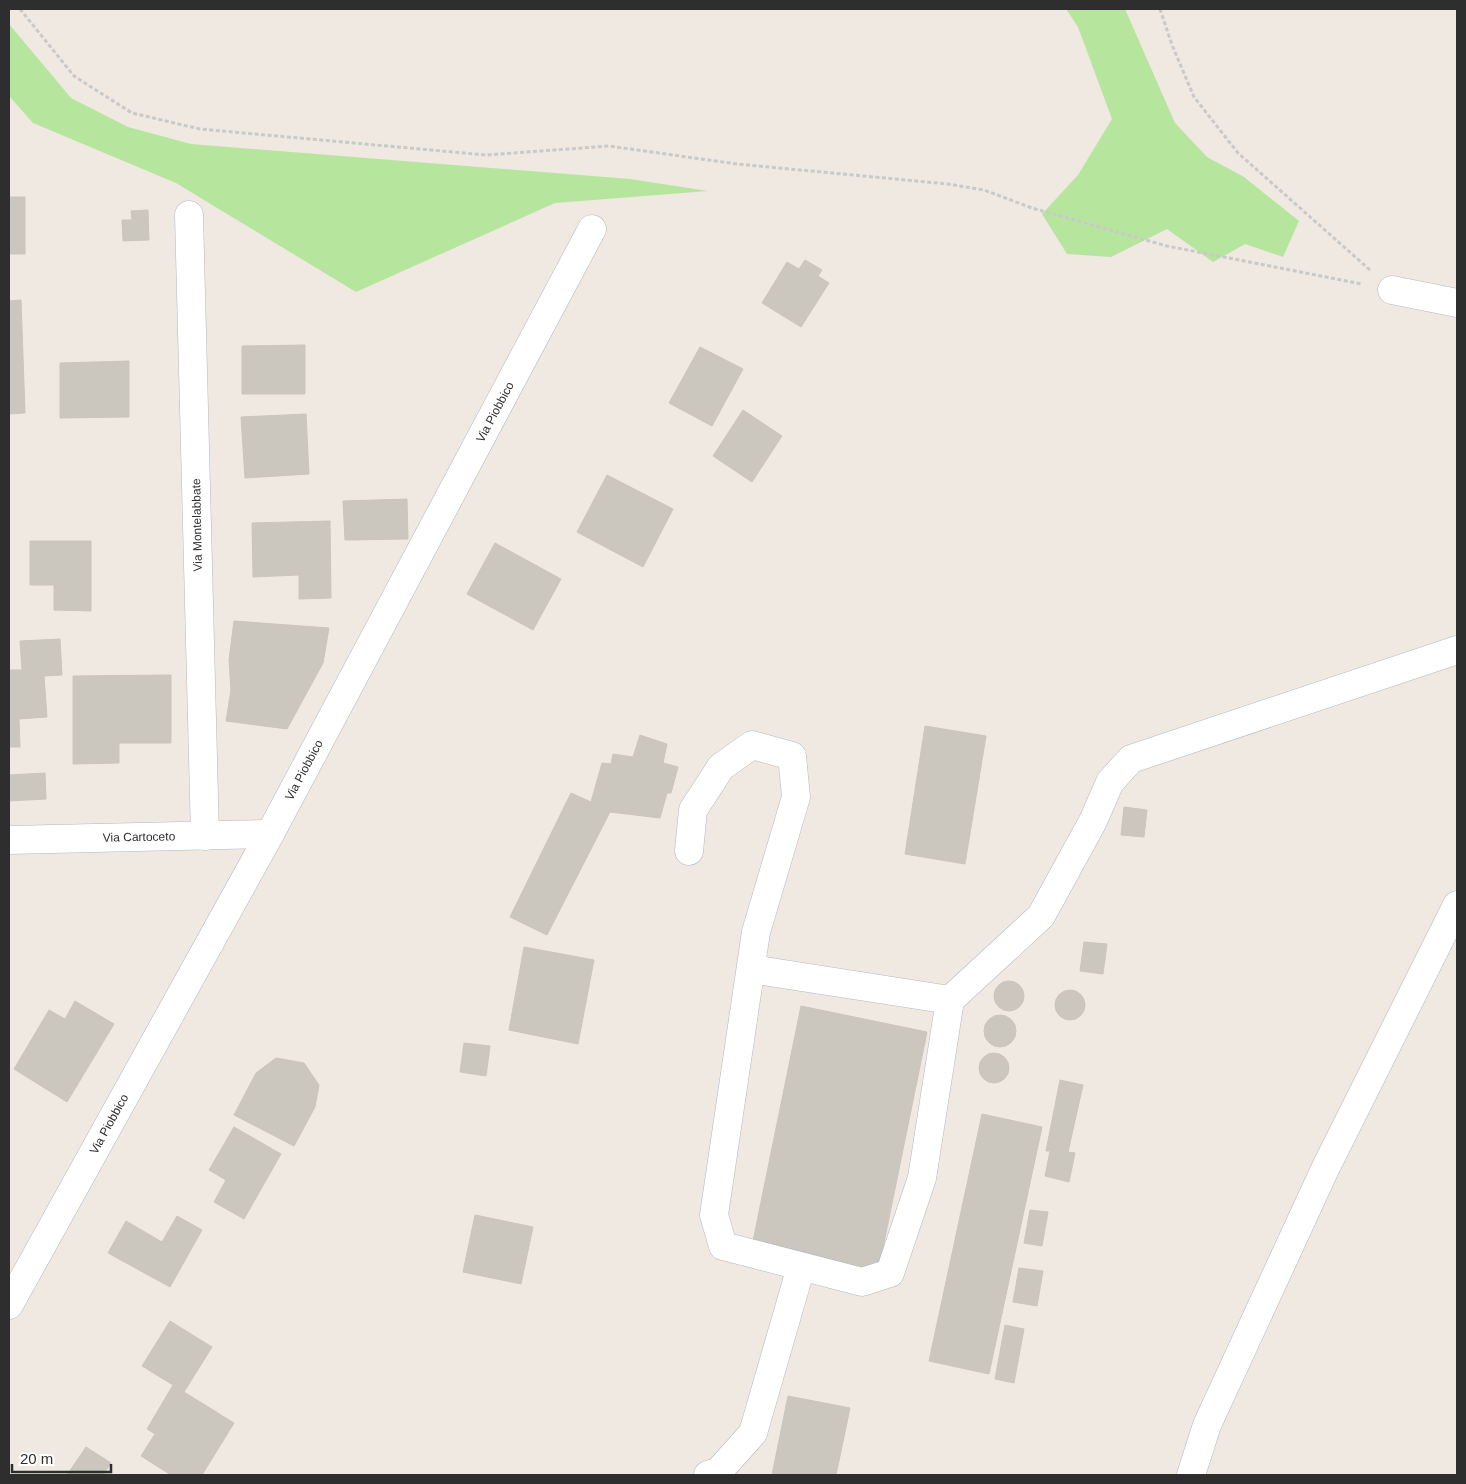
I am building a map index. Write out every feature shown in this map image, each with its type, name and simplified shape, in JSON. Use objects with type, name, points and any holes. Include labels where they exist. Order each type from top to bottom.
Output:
[{"type":"street","name":"Via Montelabbate","points":[[189,215],[205,836]]},
{"type":"street","name":"Via Piobbico","points":[[9,1305],[270,834],[592,230]]},
{"type":"street","points":[[1392,290],[1457,303]]},
{"type":"street","points":[[689,851],[693,810],[721,767],[752,745],[792,756],[796,797],[756,932],[714,1215],[723,1246],[862,1282],[890,1273],[922,1178],[950,1000],[1003,954],[1041,916],[1093,821],[1110,782],[1131,759],[1457,650]]},
{"type":"street","name":"Via Cartoceto","points":[[9,840],[270,834]]},
{"type":"street","points":[[1191,1475],[1207,1425],[1325,1168],[1457,905]]},
{"type":"street","points":[[751,969],[950,1000]]},
{"type":"street","points":[[708,1475],[718,1472],[753,1433],[801,1267]]},
{"type":"path","points":[[20,9],[74,76],[132,113],[200,129],[486,155],[609,146],[737,164],[948,184],[984,190],[1032,208],[1167,246],[1392,290]]},
{"type":"path","points":[[1160,9],[1172,45],[1194,97],[1238,153],[1392,290]]},
{"type":"green space","points":[[1066,9],[1125,9],[1175,123],[1207,157],[1244,177],[1299,221],[1283,257],[1245,244],[1213,262],[1167,229],[1111,257],[1067,254],[1042,214],[1078,175],[1112,119],[1078,27]]},
{"type":"green space","points":[[9,24],[71,98],[128,127],[191,144],[630,179],[708,191],[555,203],[356,292],[176,183],[33,123],[9,96]]},
{"type":"building","points":[[9,197],[25,197],[25,254],[9,254]]},
{"type":"building","points":[[148,210],[149,240],[123,241],[122,220],[132,220],[131,211]]},
{"type":"building","points":[[805,260],[822,270],[818,276],[829,283],[801,327],[762,303],[787,262],[799,269]]},
{"type":"building","points":[[21,300],[25,413],[9,414],[9,301]]},
{"type":"building","points":[[305,345],[305,394],[242,394],[242,346]]},
{"type":"building","points":[[700,347],[743,369],[712,426],[669,403]]},
{"type":"building","points":[[129,361],[129,417],[60,418],[60,363]]},
{"type":"building","points":[[743,410],[782,436],[752,482],[713,456]]},
{"type":"building","points":[[306,414],[309,474],[245,478],[241,417]]},
{"type":"building","points":[[607,475],[673,509],[643,567],[577,532]]},
{"type":"building","points":[[407,499],[408,539],[345,540],[343,501]]},
{"type":"building","points":[[330,521],[331,598],[299,599],[299,575],[253,577],[252,523]]},
{"type":"building","points":[[30,541],[91,541],[91,611],[54,610],[54,585],[30,585]]},
{"type":"building","points":[[495,543],[561,579],[533,630],[467,594]]},
{"type":"building","points":[[234,621],[329,628],[323,663],[287,729],[226,721],[231,690],[229,660]]},
{"type":"building","points":[[60,639],[62,675],[44,676],[47,717],[19,719],[20,747],[9,747],[9,670],[22,670],[20,641]]},
{"type":"building","points":[[171,675],[171,743],[119,743],[119,763],[73,764],[73,676]]},
{"type":"building","points":[[925,726],[986,736],[965,864],[905,854]]},
{"type":"building","points":[[640,735],[667,744],[663,763],[678,767],[671,793],[667,793],[660,818],[610,812],[547,935],[510,917],[571,793],[591,802],[602,763],[611,764],[613,754],[633,757]]},
{"type":"building","points":[[45,773],[46,799],[9,801],[9,775]]},
{"type":"building","points":[[1124,807],[1147,810],[1144,837],[1121,835]]},
{"type":"building","points":[[1084,942],[1107,944],[1103,974],[1080,971]]},
{"type":"building","points":[[524,947],[594,960],[578,1044],[509,1030]]},
{"type":"building","points":[[1009,981],[1020,985],[1024,996],[1020,1007],[1009,1011],[998,1007],[994,996],[998,985]]},
{"type":"building","points":[[1070,990],[1081,994],[1085,1005],[1081,1016],[1070,1020],[1059,1016],[1055,1005],[1059,994]]},
{"type":"building","points":[[75,1001],[114,1024],[67,1102],[14,1069],[49,1010],[65,1019]]},
{"type":"building","points":[[801,1006],[927,1032],[878,1272],[752,1246]]},
{"type":"building","points":[[1000,1015],[1011,1020],[1016,1031],[1011,1042],[1000,1047],[989,1042],[984,1031],[989,1020]]},
{"type":"building","points":[[464,1043],[490,1046],[486,1076],[460,1072]]},
{"type":"building","points":[[994,1053],[1005,1057],[1009,1068],[1005,1079],[994,1083],[983,1079],[979,1068],[983,1057]]},
{"type":"building","points":[[276,1058],[304,1063],[319,1085],[315,1107],[294,1146],[234,1115],[256,1073]]},
{"type":"building","points":[[1060,1080],[1083,1085],[1068,1152],[1075,1153],[1069,1182],[1045,1176],[1050,1151],[1046,1151]]},
{"type":"building","points":[[982,1114],[1042,1127],[989,1374],[929,1361]]},
{"type":"building","points":[[234,1127],[281,1154],[244,1219],[214,1202],[226,1180],[209,1170]]},
{"type":"building","points":[[1030,1210],[1048,1212],[1042,1246],[1024,1243]]},
{"type":"building","points":[[475,1215],[533,1227],[521,1284],[463,1272]]},
{"type":"building","points":[[177,1216],[202,1230],[170,1287],[108,1253],[126,1221],[162,1242]]},
{"type":"building","points":[[1019,1268],[1043,1271],[1037,1306],[1013,1302]]},
{"type":"building","points":[[170,1321],[212,1347],[184,1392],[234,1423],[202,1475],[171,1475],[141,1456],[155,1434],[147,1429],[173,1385],[142,1366]]},
{"type":"building","points":[[1005,1325],[1024,1329],[1014,1383],[995,1379]]},
{"type":"building","points":[[788,1396],[850,1408],[836,1475],[772,1475]]},
{"type":"building","points":[[86,1447],[111,1463],[103,1475],[67,1475]]}]
